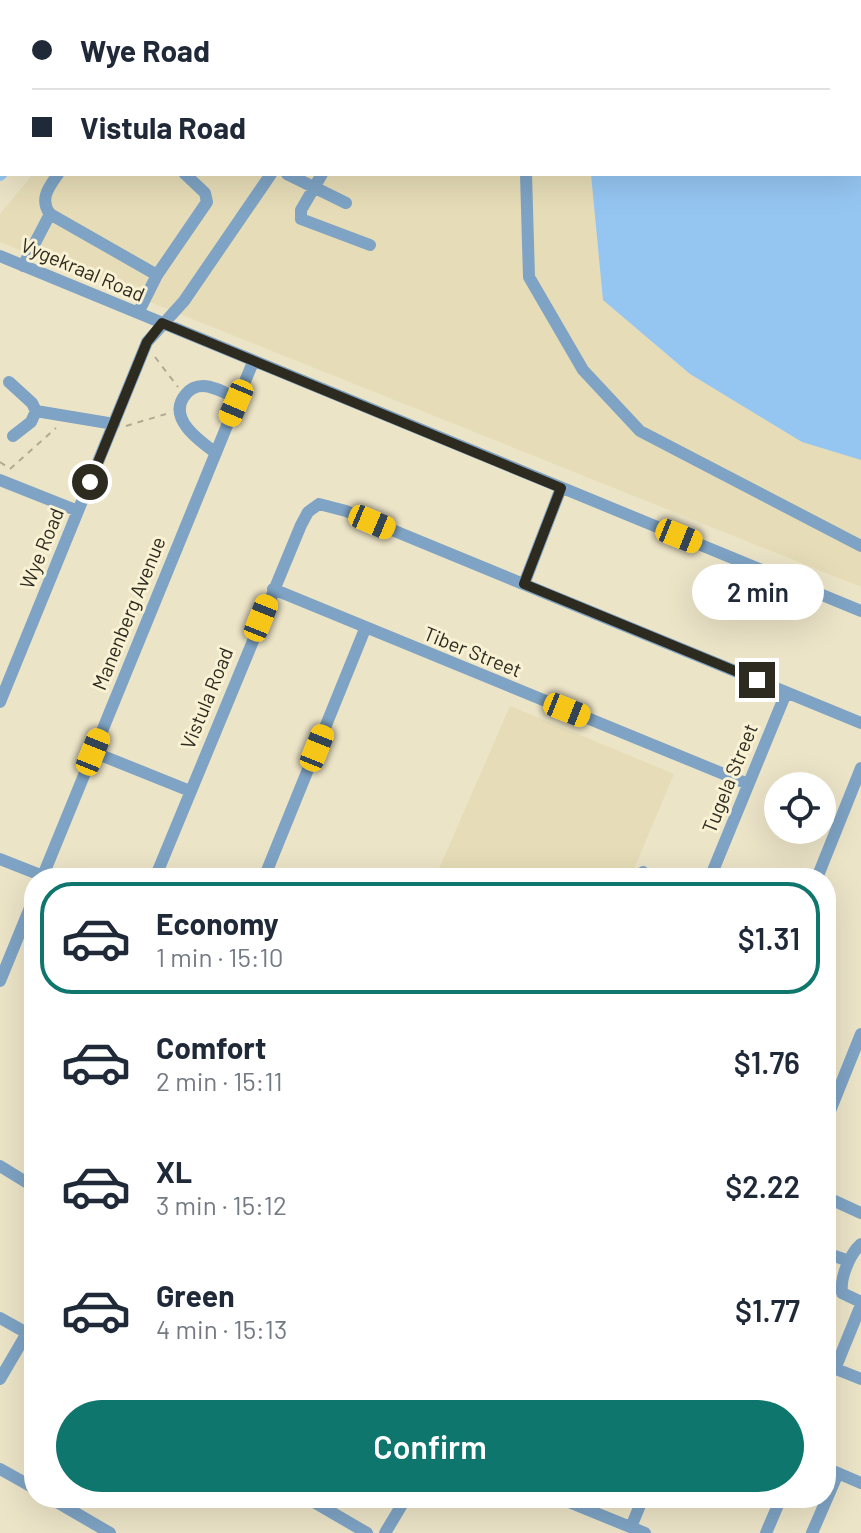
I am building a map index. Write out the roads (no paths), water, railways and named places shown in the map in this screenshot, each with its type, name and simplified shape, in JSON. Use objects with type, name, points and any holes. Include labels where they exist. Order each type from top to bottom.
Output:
[{"type":"street","points":[[57,176],[46,192],[46,208],[50,214],[157,275]]},
{"type":"street","points":[[138,313],[157,275],[207,202],[207,195],[187,176]]},
{"type":"street","name":"Wye Road","points":[[0,702],[147,342],[184,301],[270,176]]},
{"type":"street","points":[[291,176],[346,203]]},
{"type":"street","points":[[321,176],[301,210],[301,219],[370,245]]},
{"type":"street","points":[[526,176],[529,277],[590,377],[640,431],[861,546]]},
{"type":"street","points":[[23,266],[50,214]]},
{"type":"street","name":"Vygekraal Road","points":[[0,256],[861,611]]},
{"type":"street","name":"Manenberg Avenue","points":[[46,868],[253,362]]},
{"type":"street","points":[[9,382],[32,403],[36,411]]},
{"type":"street","points":[[216,453],[185,426],[179,411],[184,396],[191,389],[206,386],[238,399]]},
{"type":"street","points":[[36,411],[114,424]]},
{"type":"street","points":[[13,436],[31,422],[36,411]]},
{"type":"street","points":[[0,480],[78,511]]},
{"type":"street","points":[[524,584],[561,488]]},
{"type":"street","name":"Vistula Road","points":[[159,868],[273,589],[308,512],[319,504],[330,505],[861,723]]},
{"type":"street","name":"Tiber Street","points":[[273,589],[748,784]]},
{"type":"street","points":[[268,868],[365,629]]},
{"type":"street","name":"Tugela Street","points":[[714,868],[786,693]]},
{"type":"street","points":[[93,752],[190,791]]},
{"type":"street","points":[[821,868],[861,768]]},
{"type":"street","points":[[0,859],[24,869]]},
{"type":"street","points":[[0,981],[24,922]]},
{"type":"street","points":[[836,1096],[861,1034]]},
{"type":"street","points":[[0,1166],[24,1178]]},
{"type":"street","points":[[836,1202],[861,1213]]},
{"type":"street","points":[[836,1355],[861,1303],[841,1290],[849,1261],[861,1244]]},
{"type":"street","points":[[836,1256],[849,1261]]},
{"type":"street","points":[[0,1318],[24,1332]]},
{"type":"street","points":[[0,1379],[24,1344]]},
{"type":"street","points":[[836,1369],[861,1379]]},
{"type":"street","points":[[0,1469],[24,1482]]},
{"type":"street","points":[[836,1473],[861,1483]]},
{"type":"street","points":[[67,1508],[110,1533]]},
{"type":"street","points":[[324,1508],[367,1533]]},
{"type":"street","points":[[385,1533],[400,1508]]},
{"type":"street","points":[[584,1508],[645,1533]]},
{"type":"street","points":[[631,1527],[639,1508]]},
{"type":"street","points":[[766,1533],[777,1508]]},
{"type":"street","points":[[812,1533],[820,1508]]},
{"type":"water","points":[[591,176],[861,176],[861,460],[802,442],[690,374],[603,300]]}]
